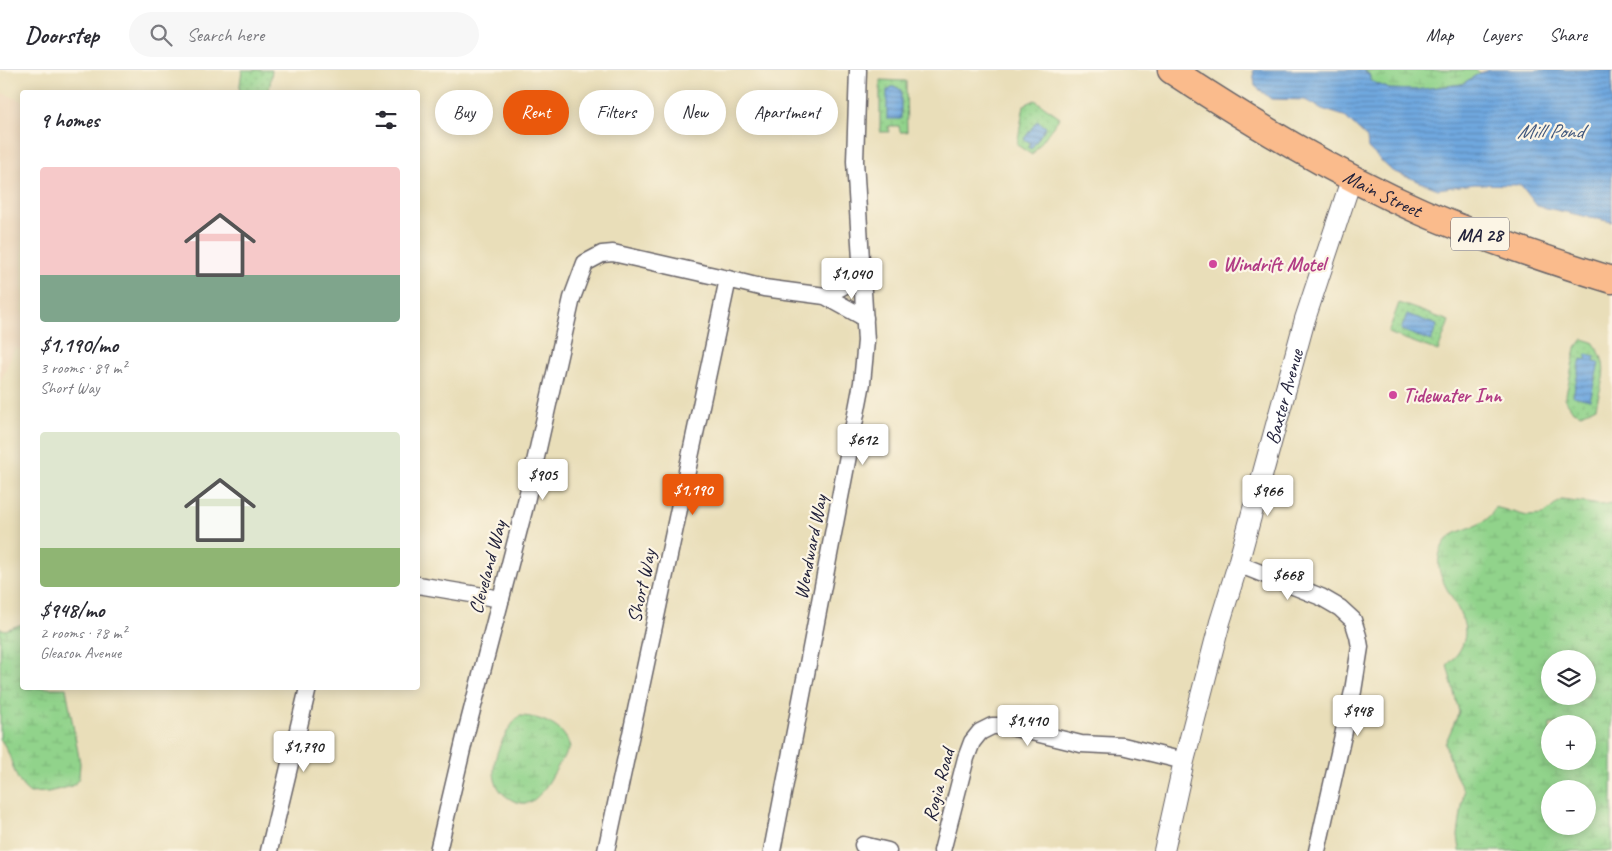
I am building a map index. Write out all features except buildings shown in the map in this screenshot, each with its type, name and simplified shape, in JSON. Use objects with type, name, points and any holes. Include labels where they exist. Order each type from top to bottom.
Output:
[{"type":"main road","name":"Main Street","points":[[1171,70],[1290,145],[1422,212],[1543,258],[1612,280]]},
{"type":"street","name":"Wendward Way","points":[[772,851],[862,382],[865,318],[864,275],[855,161],[858,70]]},
{"type":"street","name":"Baxter Avenue","points":[[1164,851],[1184,761],[1220,622],[1238,564],[1305,320],[1352,177]]},
{"type":"street","name":"Cleveland Way","points":[[438,851],[525,506],[572,298],[586,263],[602,254],[613,253],[728,279]]},
{"type":"street","points":[[825,296],[864,275]]},
{"type":"street","points":[[728,279],[764,288],[825,296],[865,318]]},
{"type":"street","name":"Short Way","points":[[606,851],[728,279]]},
{"type":"street","points":[[1238,564],[1321,597],[1340,608],[1354,624],[1360,647],[1353,691],[1317,851]]},
{"type":"street","points":[[420,585],[501,599]]},
{"type":"street","points":[[269,851],[308,690]]},
{"type":"street","name":"Rogia Road","points":[[942,851],[969,750],[980,732],[992,726],[1007,726],[1080,744],[1123,746],[1184,761]]},
{"type":"street","points":[[863,845],[888,851]]},
{"type":"shaded area","points":[[0,92],[20,100],[20,349],[15,348],[0,383]]},
{"type":"green space","points":[[242,70],[272,70],[269,90],[239,90]]},
{"type":"green space","points":[[1363,70],[1477,70],[1480,73],[1462,84],[1415,90],[1389,89],[1371,81],[1369,74]]},
{"type":"green space","points":[[880,80],[906,81],[907,132],[900,132],[899,126],[889,126],[889,132],[880,132]]},
{"type":"green space","points":[[1035,100],[1060,117],[1032,155],[1017,145],[1024,105]]},
{"type":"green space","points":[[1399,303],[1449,321],[1438,351],[1388,333]]},
{"type":"green space","points":[[1583,339],[1593,342],[1599,351],[1602,359],[1603,373],[1596,407],[1582,414],[1573,411],[1565,399],[1576,348]]},
{"type":"green space","points":[[1561,500],[1603,505],[1612,503],[1612,851],[1460,851],[1458,835],[1464,791],[1455,774],[1445,744],[1459,712],[1447,665],[1461,649],[1465,634],[1463,619],[1442,577],[1439,563],[1442,547],[1457,532],[1484,521],[1491,515],[1495,507],[1527,516],[1543,515]]},
{"type":"green space","points":[[20,625],[20,690],[66,690],[80,763],[79,778],[73,786],[48,792],[30,793],[19,781],[5,746],[0,739],[0,628],[5,630]]},
{"type":"green space","points":[[519,716],[543,720],[557,728],[567,740],[570,748],[543,791],[532,801],[526,803],[514,801],[503,793],[496,784],[494,772],[499,748]]},
{"type":"water","name":"Mill Pond","points":[[1253,70],[1363,70],[1369,74],[1371,81],[1389,89],[1415,90],[1462,84],[1480,73],[1490,70],[1612,70],[1612,222],[1537,206],[1521,185],[1474,184],[1438,189],[1392,171],[1368,148],[1367,138],[1344,116],[1322,109],[1305,100],[1271,99],[1255,86]]},
{"type":"water","points":[[891,87],[901,90],[901,119],[887,119],[887,90],[890,90]]},
{"type":"water","points":[[1037,121],[1046,127],[1031,149],[1028,147],[1031,143],[1024,139]]},
{"type":"water","points":[[1407,314],[1437,325],[1431,341],[1401,330]]},
{"type":"water","points":[[1587,354],[1595,356],[1594,362],[1599,363],[1590,400],[1573,396],[1581,359],[1586,360]]},
{"type":"place","name":"Windrift Motel","points":[[1213,264]]},
{"type":"place","name":"Tidewater Inn","points":[[1393,395]]}]
